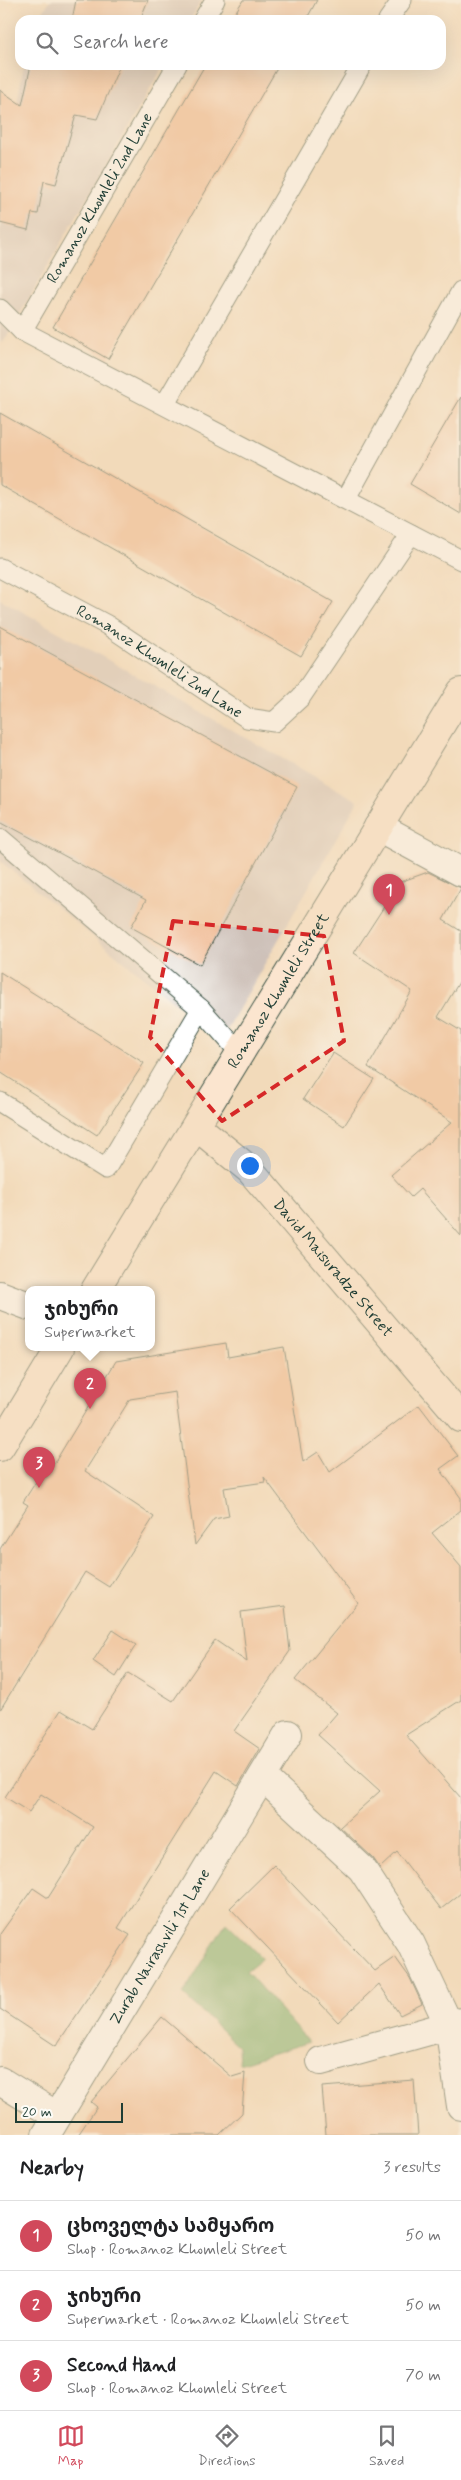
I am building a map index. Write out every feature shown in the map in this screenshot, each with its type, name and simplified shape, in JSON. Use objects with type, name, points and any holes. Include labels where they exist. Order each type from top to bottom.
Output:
[{"type":"street","name":"Romanoz Khomleli Street","points":[[98,1286],[461,692]]},
{"type":"street","points":[[378,827],[461,872]]},
{"type":"street","name":"David Maisuradze Street","points":[[196,1126],[250,1170],[461,1418]]},
{"type":"street","points":[[0,1295],[25,1304]]},
{"type":"street","points":[[0,1447],[58,1351]]},
{"type":"street","name":"Zurab Nairashvili 1st Lane","points":[[52,2125],[288,1734]]},
{"type":"street","points":[[263,1777],[362,1869],[411,1944],[455,2023],[461,2106]]},
{"type":"street","points":[[321,2061],[455,2023]]},
{"type":"street","points":[[0,2081],[52,2125]]},
{"type":"lane","points":[[207,15],[215,0]]},
{"type":"lane","points":[[392,15],[402,0]]},
{"type":"lane","name":"Romanoz Khomleli 2nd Lane","points":[[22,331],[174,70]]},
{"type":"lane","points":[[165,404],[359,70]]},
{"type":"lane","points":[[346,499],[461,291]]},
{"type":"lane","points":[[0,309],[22,331],[461,560]]},
{"type":"lane","name":"Romanoz Khomleli 2nd Lane","points":[[0,568],[107,624],[247,718],[274,722],[301,696],[411,534]]},
{"type":"lane","points":[[0,838],[202,1009],[240,1052]]},
{"type":"lane","points":[[0,1102],[106,1169],[202,1009]]},
{"type":"highlighted area","points":[[173,921],[324,936],[344,1041],[222,1121],[150,1037]]},
{"type":"shaded area","points":[[50,0],[202,0],[193,15],[41,15]]},
{"type":"shaded area","points":[[23,70],[161,70],[3,343],[0,340],[0,144],[15,114]]},
{"type":"shaded area","points":[[0,599],[358,801],[221,1040],[0,861]]},
{"type":"green space","points":[[226,1923],[262,1958],[246,1971],[309,2042],[239,2064],[238,2046],[183,1994]]},
{"type":"building","points":[[76,0],[148,0],[142,15],[73,15]]},
{"type":"building","points":[[243,0],[317,0],[309,15],[234,15]]},
{"type":"building","points":[[30,70],[118,70],[97,119],[76,115],[56,184],[44,181],[38,214],[32,213],[28,230],[0,223],[0,90],[22,105]]},
{"type":"building","points":[[202,70],[276,70],[108,359],[53,327]]},
{"type":"building","points":[[461,397],[461,514],[410,484]]},
{"type":"building","points":[[0,413],[333,602],[301,656],[0,485]]},
{"type":"building","points":[[0,626],[297,787],[200,965],[131,927],[146,900],[0,821]]},
{"type":"building","points":[[428,872],[461,888],[443,920],[461,931],[461,979],[438,1017],[461,1031],[461,1236],[420,1189],[411,1197],[391,1175],[452,1122],[368,1067],[412,991],[354,953],[400,882]]},
{"type":"building","points":[[0,972],[144,1063],[97,1135],[0,1072]]},
{"type":"building","points":[[333,1053],[374,1079],[344,1126],[303,1099]]},
{"type":"building","points":[[226,1343],[228,1357],[284,1347],[303,1462],[318,1452],[330,1472],[419,1405],[458,1456],[440,1469],[461,1498],[461,1510],[432,1533],[461,1567],[461,1700],[406,1735],[461,1798],[461,1893],[441,1909],[397,1852],[380,1868],[373,1858],[340,1827],[380,1791],[318,1735],[337,1713],[295,1680],[358,1603],[264,1477],[265,1482],[224,1488],[229,1516],[214,1519],[195,1545],[175,1392],[130,1399],[85,1471],[154,1517],[109,1587],[85,1572],[0,1710],[0,1549],[28,1505],[23,1502],[41,1474],[46,1477],[116,1361]]},
{"type":"building","points":[[285,1606],[290,1651],[234,1731],[260,1749],[238,1786],[216,1771],[118,1928],[130,1935],[56,2046],[0,2009],[0,1934],[33,1888],[48,1898],[93,1827],[41,1794],[29,1812],[5,1797],[61,1710],[92,1729],[128,1673],[173,1701],[215,1640],[247,1662],[241,1612]]},
{"type":"building","points":[[113,1630],[136,1645],[116,1677],[93,1661]]},
{"type":"building","points":[[274,1865],[375,1971],[395,1957],[410,1978],[422,2004],[400,2015],[379,1984],[338,2022],[230,1908]]},
{"type":"building","points":[[162,2017],[232,2077],[245,2073],[242,2113],[219,2135],[78,2135],[97,2107],[91,2102]]},
{"type":"building","points":[[414,2080],[418,2135],[326,2135],[322,2087]]},
{"type":"place","name":"ცხოველტა სამყარო","points":[[389,915]]},
{"type":"place","name":"ჯიხური","points":[[90,1409]]},
{"type":"place","name":"Second Hand","points":[[39,1488]]}]
